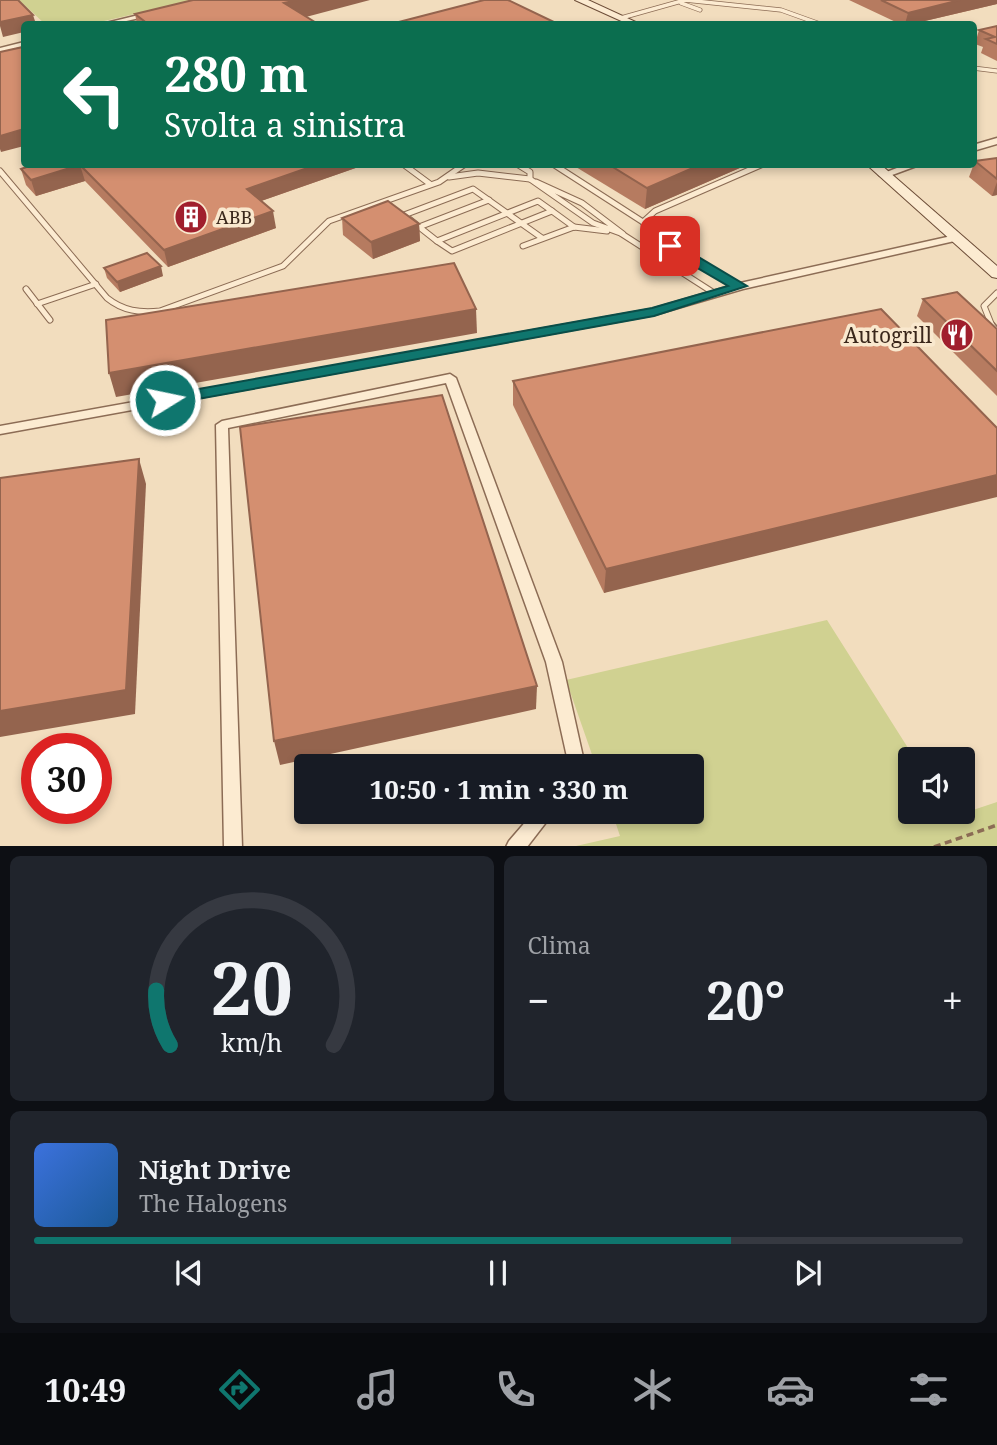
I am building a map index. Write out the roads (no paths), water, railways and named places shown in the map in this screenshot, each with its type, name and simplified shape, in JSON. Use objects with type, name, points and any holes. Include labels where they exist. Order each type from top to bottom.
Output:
[{"type":"main road","points":[[580,0],[628,21]]},
{"type":"main road","points":[[877,168],[997,274]]},
{"type":"street","points":[[119,21],[158,12]]},
{"type":"street","points":[[0,50],[21,45]]},
{"type":"street","points":[[977,147],[997,141]]},
{"type":"street","points":[[884,174],[904,168]]},
{"type":"street","points":[[0,430],[640,314],[740,286],[956,238]]},
{"type":"street","points":[[232,843],[222,425],[450,378],[554,662],[574,754]]},
{"type":"street","points":[[515,846],[534,824]]},
{"type":"lane","points":[[621,18],[685,0],[781,10],[812,21]]},
{"type":"lane","points":[[680,2],[700,10]]},
{"type":"lane","points":[[977,68],[997,71]]},
{"type":"lane","points":[[408,168],[430,184]]},
{"type":"lane","points":[[446,178],[459,168]]},
{"type":"lane","points":[[524,168],[530,172],[533,181],[593,223],[623,234]]},
{"type":"lane","points":[[559,168],[643,222],[649,234],[740,286]]},
{"type":"lane","points":[[643,222],[655,211],[754,168]]},
{"type":"lane","points":[[0,171],[116,306],[136,312],[160,311],[283,266],[297,259],[327,222],[446,178],[478,173],[533,181],[558,189],[714,293]]},
{"type":"lane","points":[[542,238],[522,223],[473,189],[404,215],[452,251],[522,223],[553,211]]},
{"type":"lane","points":[[419,227],[489,200]]},
{"type":"lane","points":[[437,241],[538,201],[574,227]]},
{"type":"lane","points":[[523,246],[574,227],[623,234]]},
{"type":"lane","points":[[37,304],[96,284]]},
{"type":"lane","points":[[26,289],[50,320]]},
{"type":"lane","points":[[997,293],[987,301],[984,312],[986,320],[997,332]]},
{"type":"place","name":"ABB","points":[[191,217]]},
{"type":"place","name":"Autogrill","points":[[957,335]]}]
